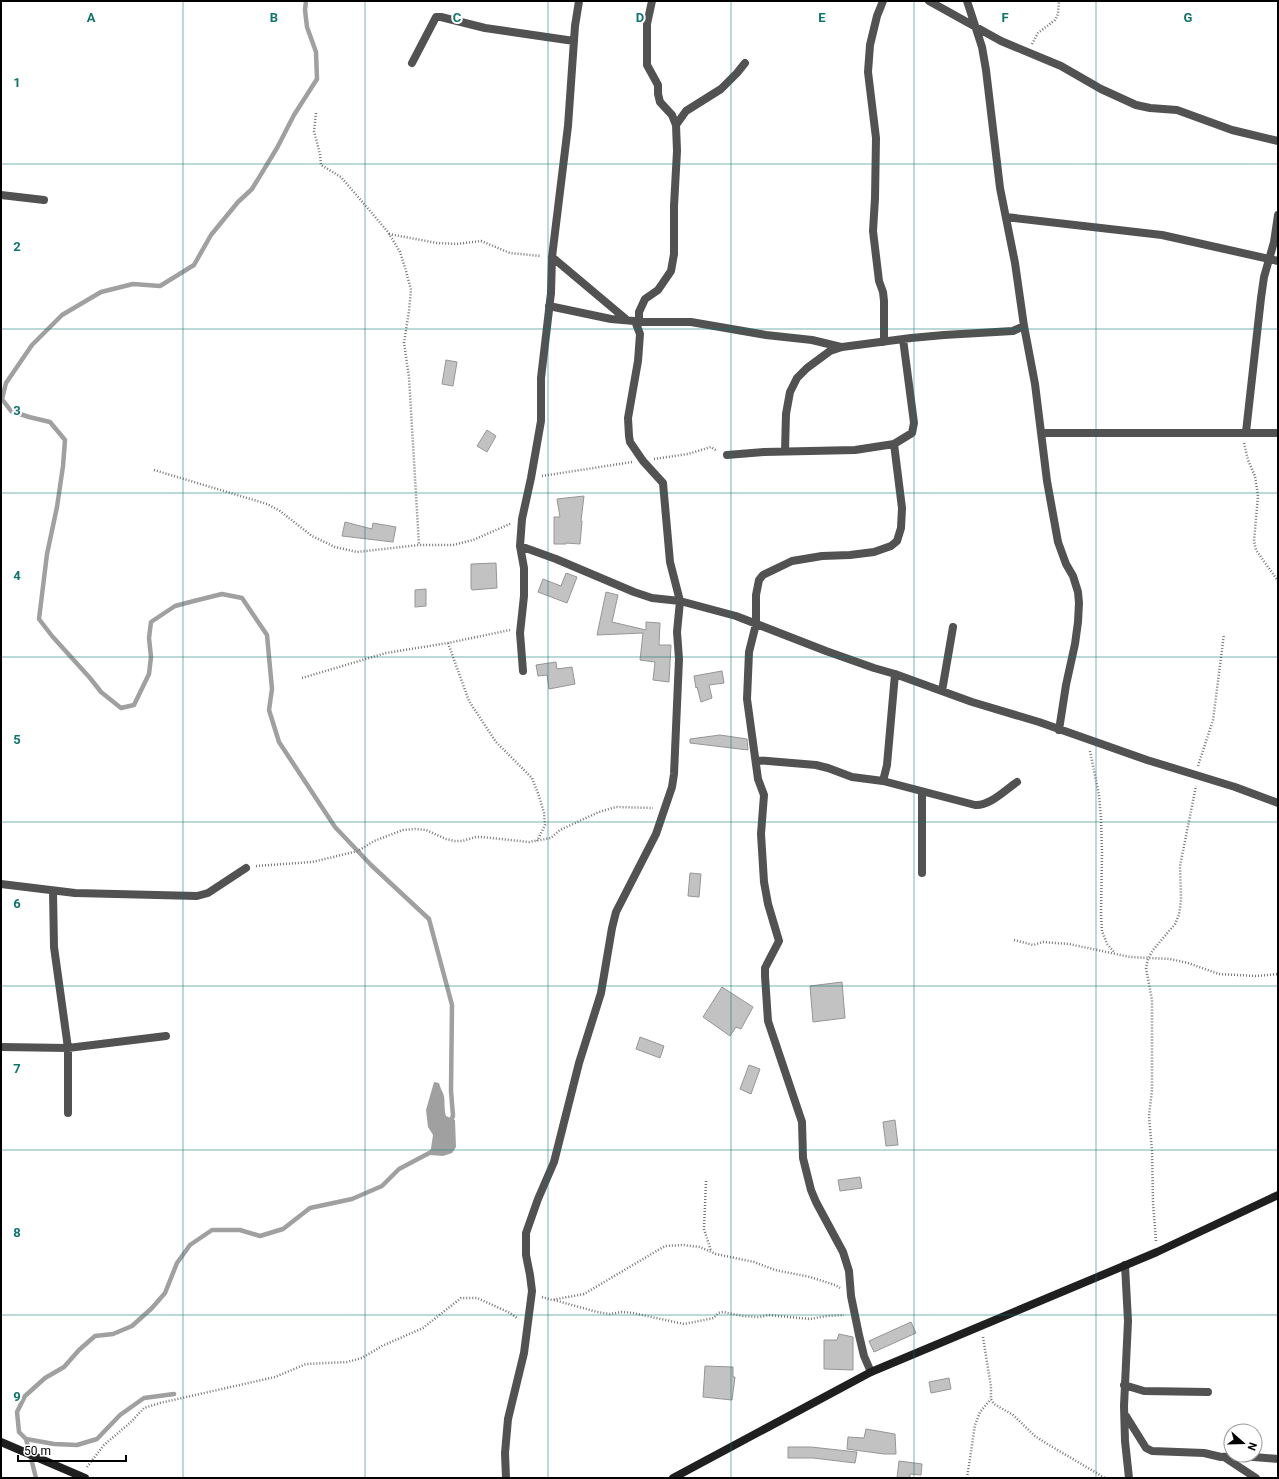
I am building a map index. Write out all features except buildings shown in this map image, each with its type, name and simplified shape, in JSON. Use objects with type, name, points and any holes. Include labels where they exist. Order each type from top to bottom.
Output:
[{"type":"street","points":[[523,671],[520,628],[524,596],[524,568],[520,546],[522,519],[541,421],[541,378],[549,306],[552,257],[568,126],[574,41],[579,1]]},
{"type":"street","points":[[634,321],[645,299],[658,290],[671,271],[674,254],[674,206],[677,151],[676,125],[672,115],[660,102],[656,79],[647,65],[648,24],[652,1]]},
{"type":"street","points":[[883,1],[877,16],[870,45],[868,72],[876,138],[873,230],[877,268],[884,301],[884,342]]},
{"type":"street","points":[[929,1],[975,27],[1029,54],[1061,66],[1101,89],[1136,105],[1150,108],[1176,110],[1232,130],[1278,141]]},
{"type":"street","points":[[967,1],[982,47],[986,70],[1000,188],[1015,263],[1024,326],[1035,384],[1047,481],[1058,542],[1066,564],[1073,576],[1078,592],[1079,603],[1075,644],[1066,685],[1059,730]]},
{"type":"street","points":[[412,63],[436,17],[485,28],[574,41]]},
{"type":"street","points":[[676,125],[686,111],[721,89],[745,63]]},
{"type":"street","points":[[1,195],[44,200]]},
{"type":"street","points":[[1244,432],[1264,277],[1274,261],[1278,215]]},
{"type":"street","points":[[1006,217],[1162,235],[1204,243],[1274,261]]},
{"type":"street","points":[[506,1478],[505,1453],[508,1419],[524,1353],[531,1295],[530,1275],[526,1255],[526,1233],[538,1199],[554,1162],[579,1063],[601,993],[616,912],[656,834],[672,787],[674,774],[679,659],[677,632],[680,600],[670,562],[663,482],[643,461],[630,442],[629,436],[628,418],[638,361],[640,334],[634,321],[552,257]]},
{"type":"street","points":[[549,306],[634,321],[691,322],[766,335],[812,340],[842,347]]},
{"type":"street","points":[[785,451],[786,414],[790,392],[797,378],[807,368],[830,351],[842,347],[903,339],[1013,331],[1024,326]]},
{"type":"street","points":[[727,455],[785,451],[855,450],[894,444],[912,433],[914,427],[903,339]]},
{"type":"street","points":[[1042,432],[1278,433]]},
{"type":"street","points":[[871,1372],[864,1356],[854,1314],[848,1271],[843,1252],[816,1202],[806,1172],[803,1158],[802,1122],[768,1021],[765,968],[779,941],[768,904],[764,882],[761,834],[764,795],[758,780],[747,699],[747,676],[749,652],[756,624],[756,595],[759,580],[767,573],[792,561],[822,556],[874,552],[891,546],[897,542],[901,528],[902,508],[894,444]]},
{"type":"street","points":[[520,546],[646,596],[652,598],[680,600],[736,616],[826,652],[896,674],[1147,760],[1235,786],[1278,802]]},
{"type":"street","points":[[942,691],[953,627]]},
{"type":"street","points":[[883,781],[887,765],[896,674]]},
{"type":"street","points":[[756,760],[816,764],[852,777],[883,781],[922,792],[981,805],[1017,782]]},
{"type":"street","points":[[922,792],[922,873]]},
{"type":"street","points":[[1,884],[75,893],[197,896],[208,893],[246,868]]},
{"type":"street","points":[[53,891],[54,947],[68,1048],[68,1112]]},
{"type":"street","points":[[1,1048],[68,1048],[166,1036]]},
{"type":"street","points":[[673,1478],[871,1372],[982,1324],[1157,1252],[1278,1195]]},
{"type":"street","points":[[1125,1265],[1128,1321],[1124,1385],[1124,1414],[1129,1478]]},
{"type":"street","points":[[1124,1385],[1144,1391],[1208,1392]]},
{"type":"street","points":[[1124,1414],[1146,1448],[1152,1451],[1204,1453],[1223,1457]]},
{"type":"street","points":[[1,1442],[84,1478]]},
{"type":"street","points":[[1263,1457],[1278,1458]]},
{"type":"street","points":[[1233,1463],[1256,1478]]},
{"type":"path","points":[[1029,54],[1038,33],[1055,20],[1058,14],[1059,1]]},
{"type":"path","points":[[316,113],[314,131],[320,154],[321,165],[341,177],[390,234],[400,252],[411,290],[410,311],[404,343],[409,377],[420,545]]},
{"type":"path","points":[[390,234],[437,243],[457,244],[481,241],[510,253],[526,256],[552,257]]},
{"type":"path","points":[[1244,432],[1244,446],[1255,476],[1258,496],[1254,541],[1256,550],[1278,581]]},
{"type":"path","points":[[154,470],[267,504],[280,511],[312,536],[335,547],[357,552],[420,545],[453,545],[473,540],[522,519]]},
{"type":"path","points":[[302,678],[386,653],[448,643],[520,628]]},
{"type":"path","points":[[1157,1252],[1149,1116],[1152,1090],[1152,1000],[1146,968],[1148,959],[1153,950],[1175,924],[1179,914],[1181,900],[1180,866],[1197,775],[1213,720],[1224,634]]},
{"type":"path","points":[[448,643],[470,701],[496,742],[532,778],[544,813],[545,825],[537,842]]},
{"type":"path","points":[[1088,739],[1099,795],[1102,853],[1102,931],[1107,944],[1115,953]]},
{"type":"path","points":[[246,868],[262,864],[312,862],[358,851],[374,841],[403,830],[426,830],[446,839],[455,841],[476,836],[537,842],[551,838],[560,830],[599,812],[616,807],[665,809]]},
{"type":"path","points":[[1014,940],[1033,945],[1043,942],[1069,944],[1130,957],[1170,959],[1188,963],[1219,974],[1256,976],[1278,974]]},
{"type":"path","points":[[706,1181],[704,1229],[711,1252]]},
{"type":"path","points":[[552,1300],[584,1294],[665,1246],[683,1245],[700,1247],[711,1252],[754,1262],[775,1270],[810,1277],[835,1285],[851,1296]]},
{"type":"path","points":[[531,1295],[597,1312],[610,1314],[622,1312],[633,1313],[684,1324],[714,1318],[718,1313],[723,1312],[743,1316],[759,1317],[769,1315],[810,1319],[854,1314]]},
{"type":"path","points":[[84,1478],[88,1465],[104,1445],[132,1422],[144,1408],[275,1377],[306,1364],[347,1362],[362,1358],[382,1346],[423,1328],[461,1298],[477,1298],[510,1313],[527,1325]]},
{"type":"path","points":[[982,1324],[991,1387],[991,1399],[994,1404],[1013,1414],[1035,1436],[1105,1478]]},
{"type":"path","points":[[967,1478],[975,1425],[980,1412],[991,1399]]},
{"type":"shaded area","points":[[434,1082],[439,1083],[444,1094],[446,1116],[455,1120],[456,1147],[452,1153],[443,1156],[430,1155],[433,1135],[428,1127],[426,1110]]},
{"type":"waterway","points":[[306,1],[305,10],[307,27],[316,52],[317,79],[294,115],[277,148],[252,189],[238,202],[211,235],[194,265],[160,286],[133,284],[101,292],[62,315],[32,345],[6,383],[2,399],[11,411],[50,422],[65,440],[63,466],[57,507],[47,554],[39,619],[101,692],[121,708],[134,705],[149,674],[151,657],[149,638],[151,622],[175,606],[222,594],[242,598],[267,635],[272,689],[269,710],[279,742],[335,827],[371,865],[429,919],[452,1005],[451,1091],[453,1116],[449,1124]]},
{"type":"waterway","points":[[174,1394],[144,1398],[120,1415],[97,1439],[77,1445],[54,1444],[26,1439],[19,1432],[17,1412],[25,1396],[45,1378],[64,1367],[79,1350],[95,1336],[113,1334],[132,1326],[152,1308],[165,1293],[177,1263],[190,1245],[212,1230],[240,1230],[260,1236],[283,1229],[310,1208],[352,1199],[382,1186],[399,1169],[435,1150]]},
{"type":"waterway","points":[[26,1439],[36,1478]]}]
